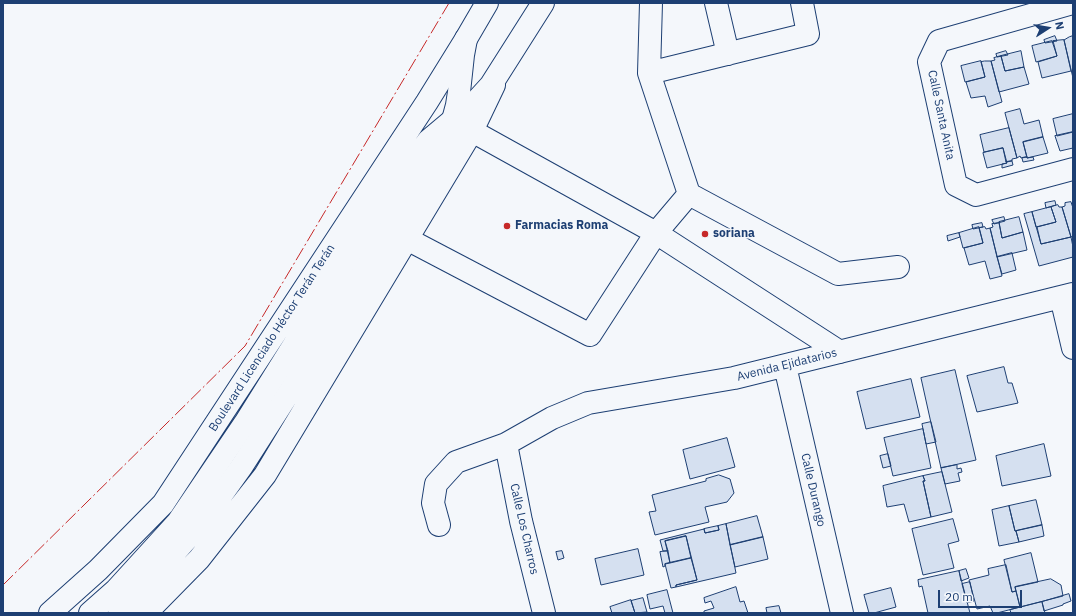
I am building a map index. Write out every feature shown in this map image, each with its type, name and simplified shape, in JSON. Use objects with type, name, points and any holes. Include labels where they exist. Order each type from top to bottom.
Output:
[{"type":"main road","name":"Boulevard Licenciado Héctor Terán Terán","points":[[50,613],[98,570],[163,504],[427,102],[487,3]]},
{"type":"main road","name":"Boulevard Licenciado Héctor Terán Terán","points":[[146,613],[199,559],[265,475],[407,238],[470,108],[491,86],[543,3]]},
{"type":"main road","points":[[651,3],[650,73],[689,194],[838,274],[898,267]]},
{"type":"main road","points":[[716,3],[728,54]]},
{"type":"main road","points":[[650,73],[808,34],[802,3]]},
{"type":"main road","name":"Calle Santa Anita","points":[[1073,3],[939,41],[929,62],[956,185],[976,195],[1073,169]]},
{"type":"main road","name":"Boulevard Licenciado Héctor Terán Terán","points":[[119,613],[160,570],[202,522],[242,466],[290,391],[404,202],[444,144],[462,125],[459,92],[466,39]]},
{"type":"main road","name":"Boulevard Licenciado Héctor Terán Terán","points":[[90,613],[116,590],[178,522],[245,423],[305,327],[370,218],[428,141],[462,125]]},
{"type":"main road","points":[[462,125],[656,233],[840,352]]},
{"type":"main road","points":[[407,238],[590,335],[656,233],[689,194]]},
{"type":"main road","points":[[1067,295],[1073,348]]},
{"type":"main road","name":"Avenida Ejidatarios","points":[[439,525],[433,503],[436,484],[456,462],[506,444],[552,418],[588,403],[734,378],[1067,295]]},
{"type":"main road","name":"Calle Durango","points":[[785,366],[842,613]]},
{"type":"main road","name":"Calle Los Charros","points":[[506,444],[521,522],[544,613]]},
{"type":"building","points":[[1055,36],[1057,41],[1045,43],[1044,40]]},
{"type":"building","points":[[1073,36],[1073,78],[1064,40]]},
{"type":"building","points":[[1064,40],[1071,71],[1042,78],[1038,62],[1057,56],[1053,41]]},
{"type":"building","points":[[1052,41],[1057,56],[1036,62],[1032,46]]},
{"type":"building","points":[[1006,51],[1008,55],[997,57],[996,54]]},
{"type":"building","points":[[1021,51],[1024,67],[1005,71],[1001,56]]},
{"type":"building","points":[[1001,56],[1005,71],[1024,67],[1029,84],[999,92],[991,61],[995,60],[994,58]]},
{"type":"building","points":[[981,61],[985,77],[965,82],[961,66]]},
{"type":"building","points":[[991,61],[1002,102],[988,107],[985,96],[971,98],[966,82],[985,77],[981,62]]},
{"type":"building","points":[[1020,109],[1024,124],[1039,120],[1043,137],[1023,142],[1027,157],[1021,158],[1020,156],[1017,158],[1005,113]]},
{"type":"building","points":[[1073,114],[1073,132],[1057,136],[1053,119]]},
{"type":"building","points":[[1009,128],[1017,158],[1006,162],[1003,148],[984,152],[980,135]]},
{"type":"building","points":[[1073,132],[1073,148],[1060,151],[1055,136]]},
{"type":"building","points":[[1043,137],[1048,153],[1027,158],[1023,142]]},
{"type":"building","points":[[1003,148],[1007,163],[987,168],[983,153]]},
{"type":"building","points":[[1033,157],[1034,160],[1023,162],[1022,158]]},
{"type":"building","points":[[1012,161],[1013,165],[1002,168],[1002,164]]},
{"type":"building","points":[[1055,201],[1056,205],[1046,208],[1045,203]]},
{"type":"building","points":[[1071,202],[1073,208],[1073,236],[1071,237],[1062,207],[1065,206],[1065,203]]},
{"type":"building","points":[[1058,205],[1059,207],[1062,207],[1071,237],[1041,244],[1037,227],[1056,222],[1051,207]]},
{"type":"building","points":[[1051,207],[1056,222],[1036,227],[1032,212]]},
{"type":"building","points":[[1032,212],[1041,244],[1071,237],[1073,257],[1039,266],[1024,214]]},
{"type":"building","points":[[1004,217],[1005,221],[994,224],[992,220]]},
{"type":"building","points":[[1019,217],[1023,232],[1002,238],[999,222]]},
{"type":"building","points":[[982,223],[983,227],[973,229],[972,225]]},
{"type":"building","points":[[999,223],[1002,238],[1023,232],[1027,250],[997,257],[990,228],[993,227],[992,224]]},
{"type":"building","points":[[979,227],[983,243],[963,248],[959,233]]},
{"type":"building","points":[[985,227],[986,229],[990,228],[1002,276],[990,279],[985,261],[969,265],[964,248],[983,243],[979,228]]},
{"type":"building","points":[[959,233],[960,237],[948,241],[947,236]]},
{"type":"building","points":[[1012,253],[1016,270],[1002,274],[997,257]]},
{"type":"building","points":[[1004,367],[1008,383],[1012,383],[1018,403],[977,412],[967,376]]},
{"type":"building","points":[[955,370],[976,460],[941,468],[921,378]]},
{"type":"building","points":[[911,379],[920,417],[866,429],[857,392]]},
{"type":"building","points":[[931,422],[936,442],[926,444],[922,424]]},
{"type":"building","points":[[923,429],[931,468],[893,476],[884,438]]},
{"type":"building","points":[[727,438],[735,467],[690,479],[683,450]]},
{"type":"building","points":[[1044,444],[1051,476],[1002,486],[996,456]]},
{"type":"building","points":[[888,454],[891,466],[883,468],[880,456]]},
{"type":"building","points":[[957,465],[957,469],[961,468],[962,472],[958,473],[960,481],[945,484],[941,468]]},
{"type":"building","points":[[942,472],[952,512],[931,517],[923,476]]},
{"type":"building","points":[[719,475],[730,479],[734,493],[727,502],[705,507],[709,522],[655,535],[649,512],[656,511],[652,495],[706,481],[706,479]]},
{"type":"building","points":[[923,476],[931,517],[909,522],[904,504],[887,507],[883,486]]},
{"type":"building","points":[[1036,500],[1042,525],[1015,531],[1009,506]]},
{"type":"building","points":[[1009,506],[1019,542],[999,546],[992,510]]},
{"type":"building","points":[[757,516],[763,537],[730,545],[726,524]]},
{"type":"building","points":[[953,519],[959,541],[948,544],[954,568],[923,575],[912,529]]},
{"type":"building","points":[[726,524],[736,573],[676,587],[676,585],[697,580],[686,536],[665,541],[668,551],[663,551],[660,540],[704,529],[705,533],[719,530],[718,526]]},
{"type":"building","points":[[1042,525],[1044,536],[1019,542],[1016,531]]},
{"type":"building","points":[[718,526],[719,530],[705,533],[704,529]]},
{"type":"building","points":[[686,536],[691,558],[670,563],[665,541]]},
{"type":"building","points":[[763,537],[768,559],[735,567],[730,545]]},
{"type":"building","points":[[638,549],[644,575],[601,585],[595,559]]},
{"type":"building","points":[[562,551],[564,558],[558,560],[556,552]]},
{"type":"building","points":[[668,551],[670,563],[665,564],[663,567],[660,552]]},
{"type":"building","points":[[1031,553],[1038,582],[1015,587],[1016,591],[1012,592],[1004,560]]},
{"type":"building","points":[[691,558],[697,580],[676,585],[676,587],[671,588],[665,564]]},
{"type":"building","points":[[1006,565],[1012,592],[1016,591],[1020,607],[997,613],[993,613],[990,606],[977,609],[969,580],[989,575],[988,569]]},
{"type":"building","points":[[966,569],[969,578],[961,581],[959,571]]},
{"type":"building","points":[[959,571],[970,613],[928,613],[922,586],[919,587],[918,580]]},
{"type":"building","points":[[1051,579],[1061,585],[1063,596],[1020,607],[1015,587]]},
{"type":"building","points":[[970,582],[974,601],[967,603],[962,584]]},
{"type":"building","points":[[736,587],[740,602],[744,601],[748,613],[704,613],[704,611],[714,608],[711,601],[705,603],[704,598]]},
{"type":"building","points":[[891,588],[896,607],[869,613],[864,595]]},
{"type":"building","points":[[667,590],[673,613],[665,613],[663,606],[650,609],[647,595]]},
{"type":"building","points":[[1069,594],[1071,601],[1044,611],[1042,602]]},
{"type":"building","points":[[643,598],[647,612],[635,613],[631,601]]},
{"type":"building","points":[[631,600],[635,613],[612,613],[610,607]]},
{"type":"building","points":[[1042,602],[1045,613],[1011,613],[1010,610]]},
{"type":"building","points":[[779,606],[781,613],[767,613],[766,608]]},
{"type":"power","points":[[3,585],[245,346],[449,3]]},
{"type":"place","name":"Farmacias Roma","points":[[507,226]]},
{"type":"place","name":"soriana","points":[[705,234]]}]
